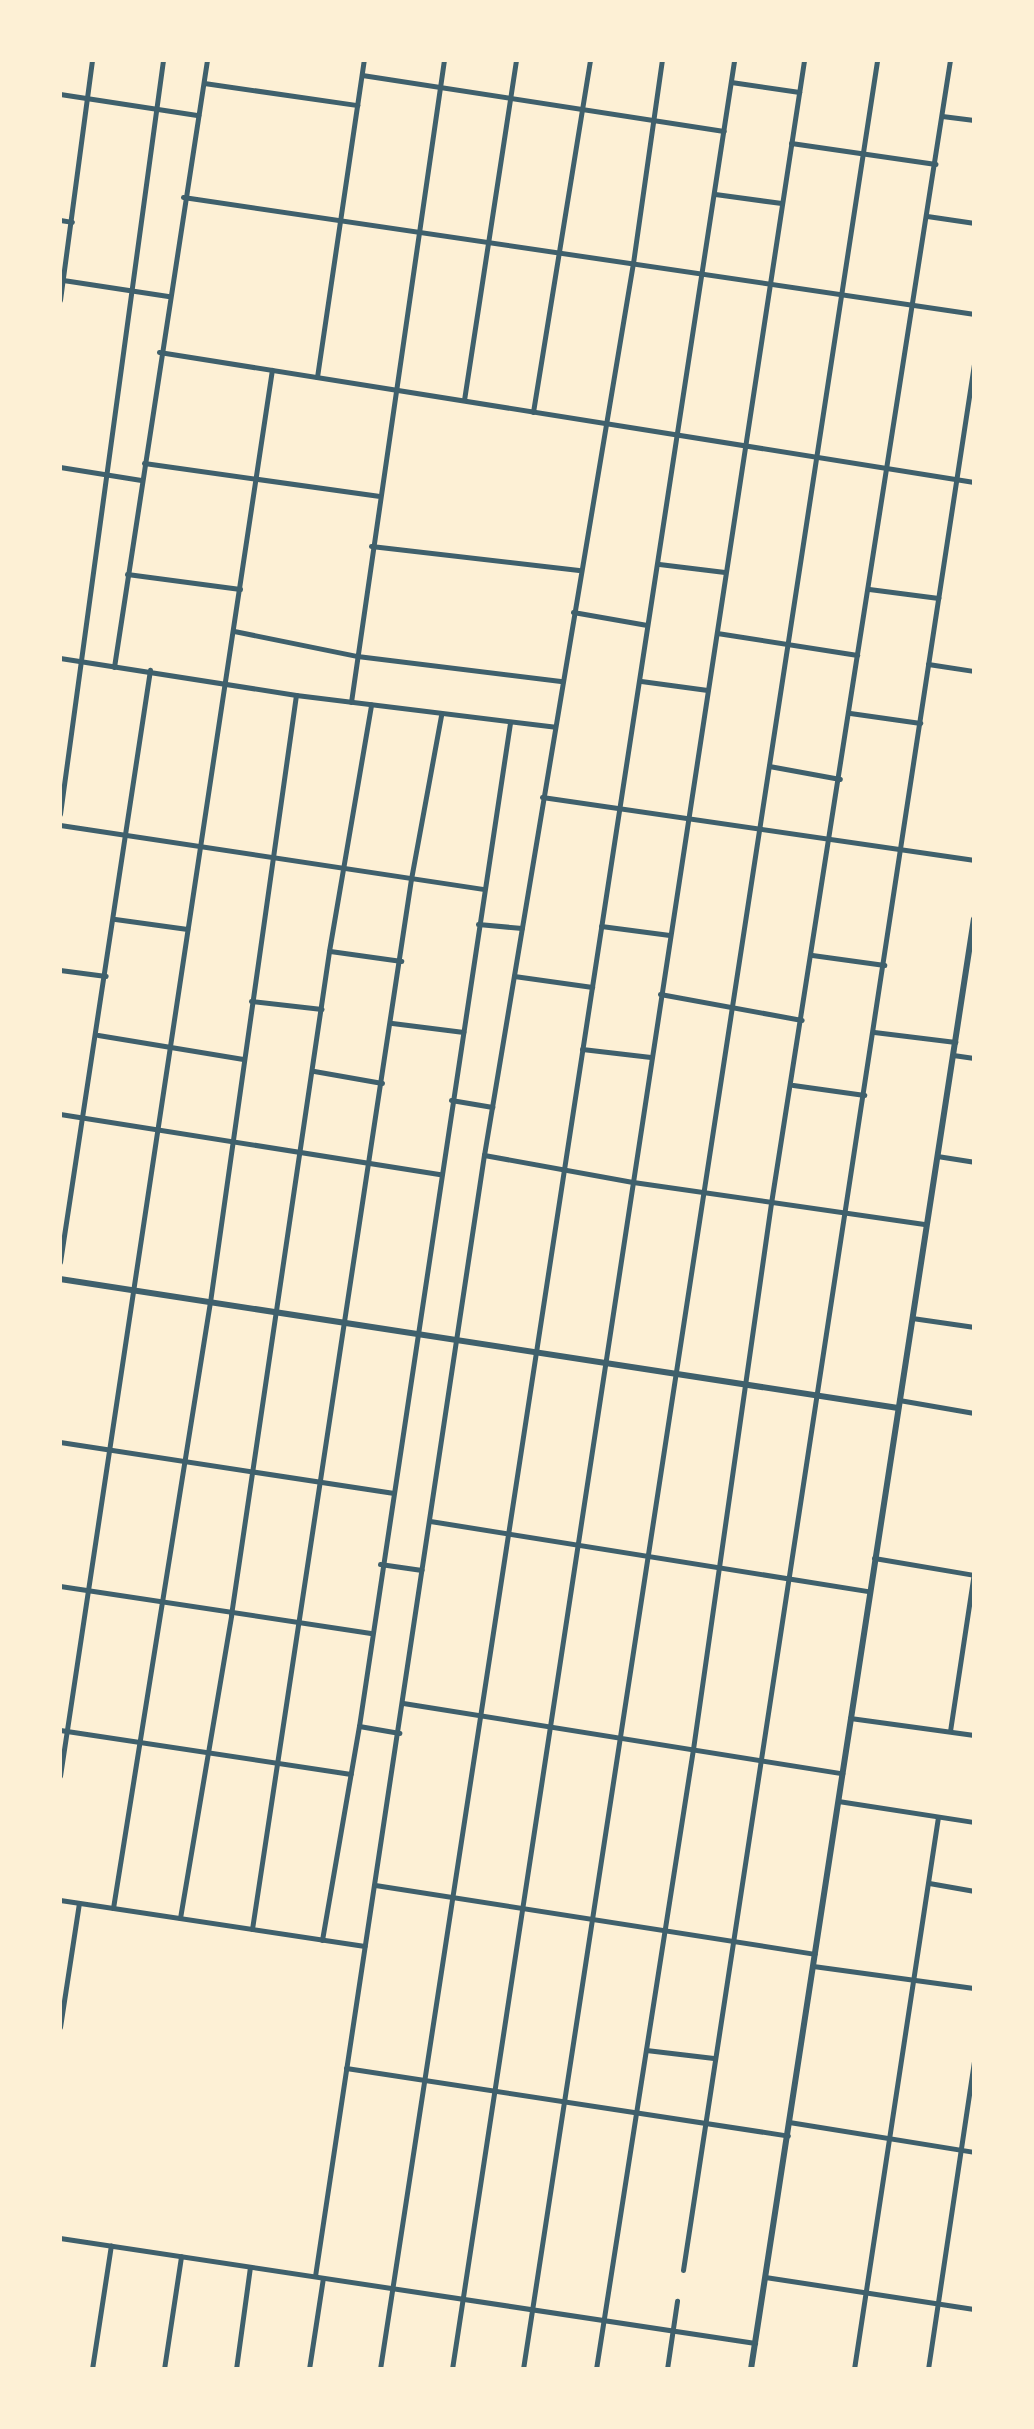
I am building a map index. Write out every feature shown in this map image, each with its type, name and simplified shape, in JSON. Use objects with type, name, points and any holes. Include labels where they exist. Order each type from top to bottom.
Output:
[{"type":"street","points":[[60,300],[92,60]]},
{"type":"street","points":[[60,814],[163,60]]},
{"type":"street","points":[[114,667],[207,60]]},
{"type":"street","points":[[317,377],[364,60]]},
{"type":"street","points":[[351,702],[416,232],[444,60]]},
{"type":"street","points":[[464,400],[516,60]]},
{"type":"street","points":[[533,412],[590,60]]},
{"type":"street","points":[[308,2369],[346,2068],[455,1340],[662,60]]},
{"type":"street","points":[[380,2369],[734,60]]},
{"type":"street","points":[[452,2369],[804,60]]},
{"type":"street","points":[[523,2369],[877,60]]},
{"type":"street","points":[[596,2369],[693,1749],[771,1203],[950,60]]},
{"type":"street","points":[[362,75],[724,131]]},
{"type":"street","points":[[731,82],[800,92]]},
{"type":"street","points":[[204,83],[357,105]]},
{"type":"street","points":[[60,94],[198,115]]},
{"type":"street","points":[[942,116],[974,120]]},
{"type":"street","points":[[791,143],[935,164]]},
{"type":"street","points":[[714,194],[782,203]]},
{"type":"street","points":[[183,197],[974,314]]},
{"type":"street","points":[[926,216],[974,223]]},
{"type":"street","points":[[60,220],[72,222]]},
{"type":"street","points":[[63,280],[168,296]]},
{"type":"street","points":[[160,352],[974,482]]},
{"type":"street","points":[[682,2270],[974,363]]},
{"type":"street","points":[[60,1776],[197,846],[272,370]]},
{"type":"street","points":[[144,462],[378,496]]},
{"type":"street","points":[[60,466],[141,480]]},
{"type":"street","points":[[372,546],[580,570]]},
{"type":"street","points":[[657,564],[725,572]]},
{"type":"street","points":[[127,574],[240,589]]},
{"type":"street","points":[[869,589],[938,598]]},
{"type":"street","points":[[573,612],[648,624]]},
{"type":"street","points":[[233,631],[357,656],[562,681]]},
{"type":"street","points":[[716,634],[857,655]]},
{"type":"street","points":[[60,658],[296,695],[555,728]]},
{"type":"street","points":[[928,664],[974,671]]},
{"type":"street","points":[[60,1262],[150,670]]},
{"type":"street","points":[[639,681],[707,690]]},
{"type":"street","points":[[113,1908],[210,1302],[296,695]]},
{"type":"street","points":[[180,1918],[231,1615],[329,951],[370,705]]},
{"type":"street","points":[[850,713],[920,723]]},
{"type":"street","points":[[252,1929],[411,879],[441,715]]},
{"type":"street","points":[[322,1940],[359,1726],[380,1564],[510,723]]},
{"type":"street","points":[[769,766],[840,779]]},
{"type":"street","points":[[542,797],[974,860]]},
{"type":"street","points":[[60,825],[484,890]]},
{"type":"street","points":[[114,919],[186,929]]},
{"type":"street","points":[[751,2369],[924,1224],[974,920]]},
{"type":"street","points":[[478,924],[522,928]]},
{"type":"street","points":[[601,926],[670,935]]},
{"type":"street","points":[[329,951],[401,961]]},
{"type":"street","points":[[812,956],[884,964]]},
{"type":"street","points":[[60,970],[106,976]]},
{"type":"street","points":[[514,976],[592,987]]},
{"type":"street","points":[[660,994],[802,1020]]},
{"type":"street","points":[[251,1000],[322,1010]]},
{"type":"street","points":[[392,1023],[464,1032]]},
{"type":"street","points":[[874,1032],[956,1042]]},
{"type":"street","points":[[97,1035],[242,1059]]},
{"type":"street","points":[[582,1049],[651,1057]]},
{"type":"street","points":[[952,1055],[974,1058]]},
{"type":"street","points":[[314,1071],[382,1082]]},
{"type":"street","points":[[792,1084],[864,1095]]},
{"type":"street","points":[[451,1100],[493,1107]]},
{"type":"street","points":[[60,1114],[440,1174]]},
{"type":"street","points":[[484,1155],[633,1182],[924,1224]]},
{"type":"street","points":[[937,1156],[974,1162]]},
{"type":"street","points":[[60,1279],[816,1396],[974,1413]]},
{"type":"street","points":[[912,1318],[974,1327]]},
{"type":"street","points":[[60,1442],[392,1493]]},
{"type":"street","points":[[430,1521],[869,1591]]},
{"type":"street","points":[[874,1558],[974,1574],[950,1732]]},
{"type":"street","points":[[380,1564],[422,1570]]},
{"type":"street","points":[[60,1586],[299,1626],[370,1633]]},
{"type":"street","points":[[402,1703],[842,1774]]},
{"type":"street","points":[[850,1718],[974,1735]]},
{"type":"street","points":[[359,1726],[398,1733]]},
{"type":"street","points":[[64,1730],[351,1774]]},
{"type":"street","points":[[838,1800],[974,1822]]},
{"type":"street","points":[[854,2369],[938,1816]]},
{"type":"street","points":[[929,1884],[974,1892]]},
{"type":"street","points":[[375,1885],[815,1954]]},
{"type":"street","points":[[60,1900],[365,1946]]},
{"type":"street","points":[[60,2027],[78,1903]]},
{"type":"street","points":[[813,1966],[974,1988]]},
{"type":"street","points":[[646,2050],[714,2058]]},
{"type":"street","points":[[928,2369],[974,2060]]},
{"type":"street","points":[[346,2068],[788,2136]]},
{"type":"street","points":[[790,2122],[974,2152]]},
{"type":"street","points":[[60,2238],[755,2343]]},
{"type":"street","points":[[92,2369],[111,2246]]},
{"type":"street","points":[[164,2369],[181,2256]]},
{"type":"street","points":[[236,2369],[250,2266]]},
{"type":"street","points":[[764,2276],[974,2309]]},
{"type":"street","points":[[666,2369],[677,2301]]}]
